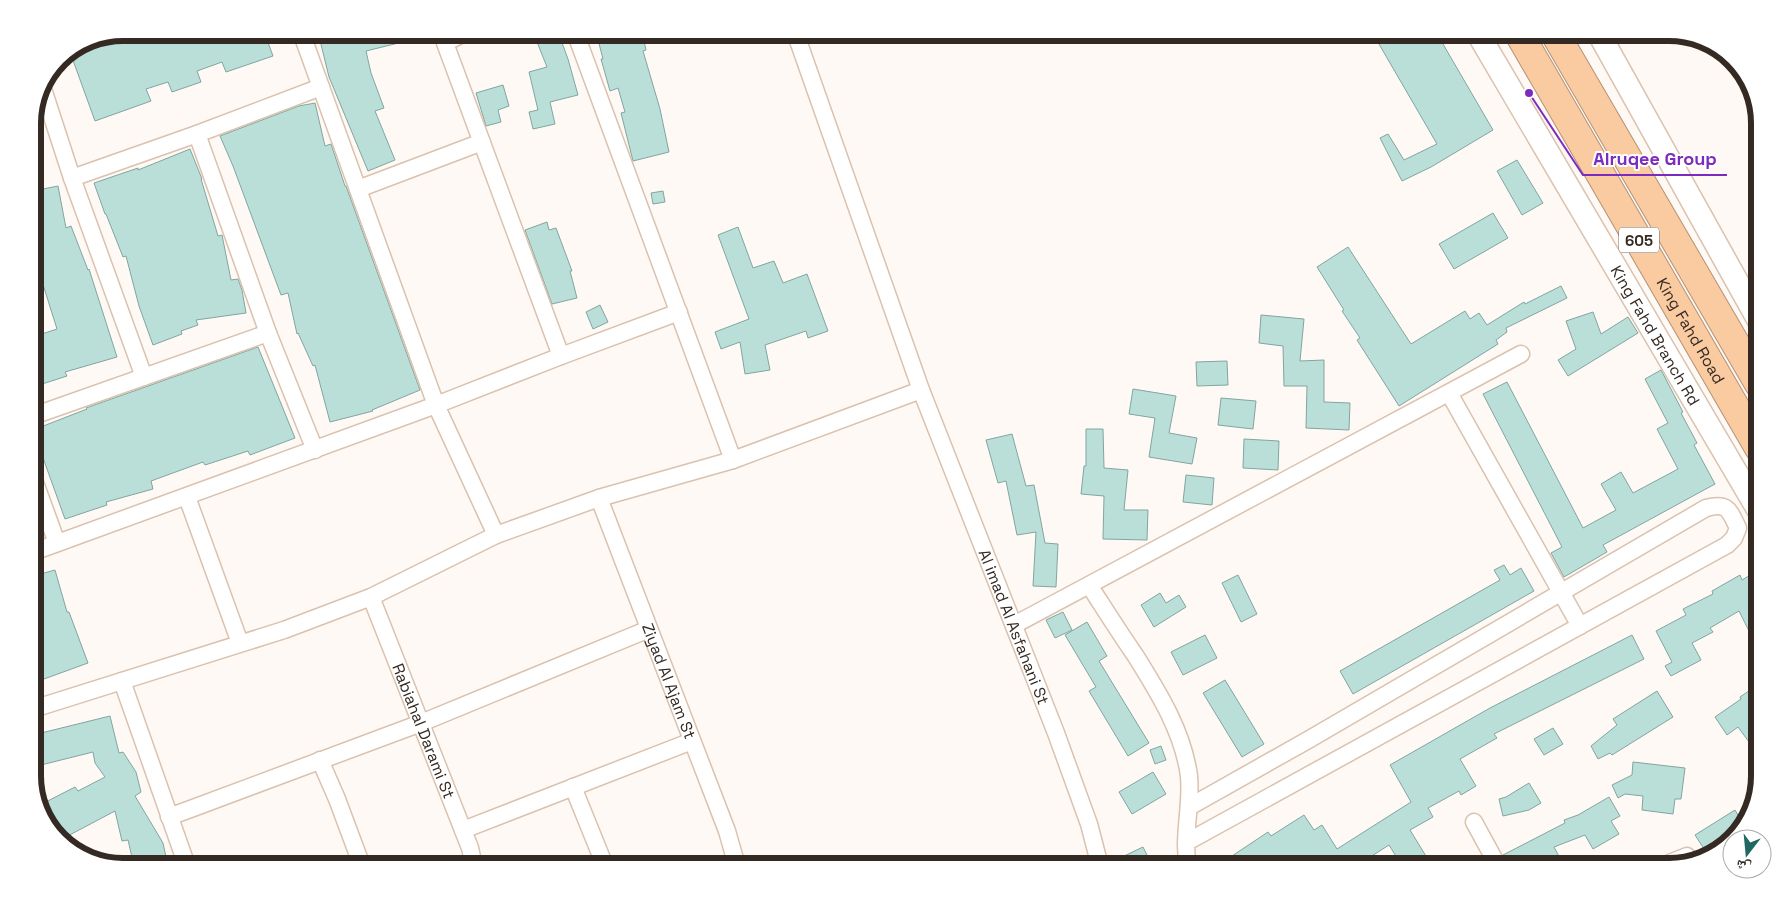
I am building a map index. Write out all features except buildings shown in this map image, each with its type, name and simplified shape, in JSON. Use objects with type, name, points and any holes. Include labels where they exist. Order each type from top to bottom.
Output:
[{"type":"highway","name":"King Fahd Road","points":[[1523,41],[1751,434]]},
{"type":"highway","name":"King Fahd Road","points":[[1559,41],[1751,370]]},
{"type":"main road","name":"King Fahd Branch Rd","points":[[1482,41],[1751,496]]},
{"type":"main road","points":[[1603,41],[1751,307]]},
{"type":"street","points":[[304,41],[436,406],[496,535]]},
{"type":"street","points":[[444,41],[562,356]]},
{"type":"street","points":[[578,41],[734,460]]},
{"type":"street","name":"Al imad Al Asfahani St","points":[[798,41],[921,390],[1056,733],[1090,824],[1098,858]]},
{"type":"street","points":[[72,178],[197,134],[321,87]]},
{"type":"street","points":[[46,98],[72,178],[144,377]]},
{"type":"street","points":[[197,134],[268,333],[315,450]]},
{"type":"street","points":[[358,189],[482,142]]},
{"type":"street","points":[[41,549],[436,406],[678,312]]},
{"type":"street","points":[[41,413],[268,333]]},
{"type":"street","points":[[1014,625],[1521,354]]},
{"type":"street","points":[[41,706],[284,630],[371,597],[496,535],[599,498],[734,460],[921,390]]},
{"type":"street","points":[[1448,393],[1580,626]]},
{"type":"street","points":[[186,497],[240,643]]},
{"type":"street","points":[[41,498],[57,543]]},
{"type":"street","name":"Ziyad Al Ajam St","points":[[599,498],[726,831],[734,858]]},
{"type":"street","points":[[1187,842],[1727,545],[1734,538],[1738,528],[1729,510],[1716,505],[1706,508],[1189,807]]},
{"type":"street","points":[[1089,585],[1162,698],[1181,743],[1189,776],[1186,858]]},
{"type":"street","name":"Rabiahal Darami St","points":[[371,597],[470,848],[472,858]]},
{"type":"street","points":[[170,817],[421,722],[649,629]]},
{"type":"street","points":[[122,681],[184,858]]},
{"type":"street","points":[[463,830],[692,741]]},
{"type":"street","points":[[320,760],[359,858]]},
{"type":"street","points":[[573,787],[602,858]]},
{"type":"street","points":[[1474,822],[1494,858]]},
{"type":"place","name":"Alruqee Group","points":[[1529,93]]}]
